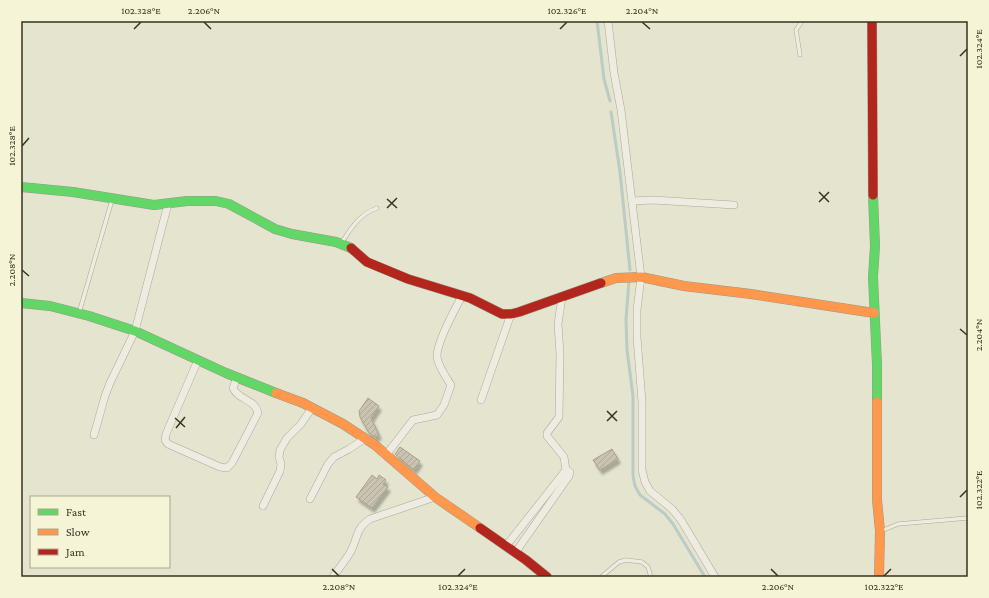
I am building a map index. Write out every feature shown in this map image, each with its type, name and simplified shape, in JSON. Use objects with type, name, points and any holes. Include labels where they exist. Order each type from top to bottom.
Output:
[{"type":"street","points":[[608,21],[614,73],[621,110],[641,277],[637,310],[637,337],[642,402],[642,470],[645,482],[650,491],[672,509],[681,520],[715,577]]},
{"type":"street","points":[[872,21],[872,198],[875,246],[873,276],[877,365],[877,500],[880,531],[880,577]]},
{"type":"street","points":[[21,187],[73,192],[154,205],[187,201],[216,201],[229,204],[275,229],[292,234],[336,242],[351,248],[367,262],[408,279],[470,298],[502,314],[511,314],[616,278],[641,277],[684,286],[751,294],[874,313]]},
{"type":"street","points":[[632,201],[654,200],[734,205]]},
{"type":"street","points":[[94,435],[107,390],[136,331],[168,204]]},
{"type":"street","points":[[386,455],[413,420],[437,415],[444,405],[451,385],[437,357],[439,343],[462,296]]},
{"type":"street","points":[[515,553],[569,476],[570,472],[566,470],[564,457],[547,436],[547,433],[558,417],[560,354],[558,324],[562,297]]},
{"type":"street","points":[[21,303],[50,306],[136,331],[198,360],[312,408],[343,424],[366,438],[435,497],[506,546],[547,577]]},
{"type":"street","points":[[482,400],[511,314]]},
{"type":"street","points":[[198,360],[166,434],[165,440],[168,444],[220,468],[227,468],[232,463],[258,413],[257,408],[253,404],[234,392],[233,388],[237,377]]},
{"type":"street","points":[[263,506],[280,471],[280,450],[287,438],[301,424],[312,408]]},
{"type":"street","points":[[310,499],[328,464],[334,457],[366,438]]},
{"type":"street","points":[[506,546],[566,470]]},
{"type":"street","points":[[333,577],[350,552],[363,523],[370,519],[435,497]]},
{"type":"lane","points":[[800,55],[796,30],[802,21]]},
{"type":"lane","points":[[79,314],[113,198]]},
{"type":"lane","points":[[341,244],[352,226],[368,212],[377,208]]},
{"type":"lane","points":[[880,531],[898,524],[968,518]]},
{"type":"lane","points":[[601,577],[619,562],[626,560],[642,562],[648,567],[651,577]]},
{"type":"building","points":[[368,398],[379,406],[371,418],[379,435],[375,437],[369,433],[360,417],[359,411]]},
{"type":"building","points":[[400,447],[420,461],[414,470],[395,454]]},
{"type":"building","points":[[612,449],[618,459],[600,470],[593,460]]},
{"type":"building","points":[[372,475],[377,479],[379,475],[386,480],[383,484],[388,487],[372,508],[356,497]]},
{"type":"waterway","points":[[597,21],[604,79],[610,101]]},
{"type":"waterway","points":[[611,112],[620,172],[630,270]]},
{"type":"waterway","points":[[629,280],[626,320],[627,350],[633,396],[633,476],[635,486],[640,495],[665,514],[673,524],[705,577]]},
{"type":"traffic: fast","points":[[21,187],[73,192],[154,205],[187,201],[216,201],[229,204],[275,229],[292,234],[336,242],[351,248]]},
{"type":"traffic: fast","points":[[873,195],[875,246],[873,277],[877,402]]},
{"type":"traffic: fast","points":[[21,303],[50,306],[89,316],[135,331],[226,373],[276,393]]},
{"type":"traffic: slow","points":[[601,283],[616,278],[641,277],[684,286],[751,294],[874,313]]},
{"type":"traffic: slow","points":[[276,393],[303,403],[343,424],[375,445],[435,497],[480,528]]},
{"type":"traffic: slow","points":[[877,402],[877,500],[880,531],[879,577]]},
{"type":"traffic: jam","points":[[872,21],[873,195]]},
{"type":"traffic: jam","points":[[351,248],[367,262],[408,279],[470,298],[502,314],[519,312],[601,283]]},
{"type":"traffic: jam","points":[[480,528],[526,560],[547,577]]}]
